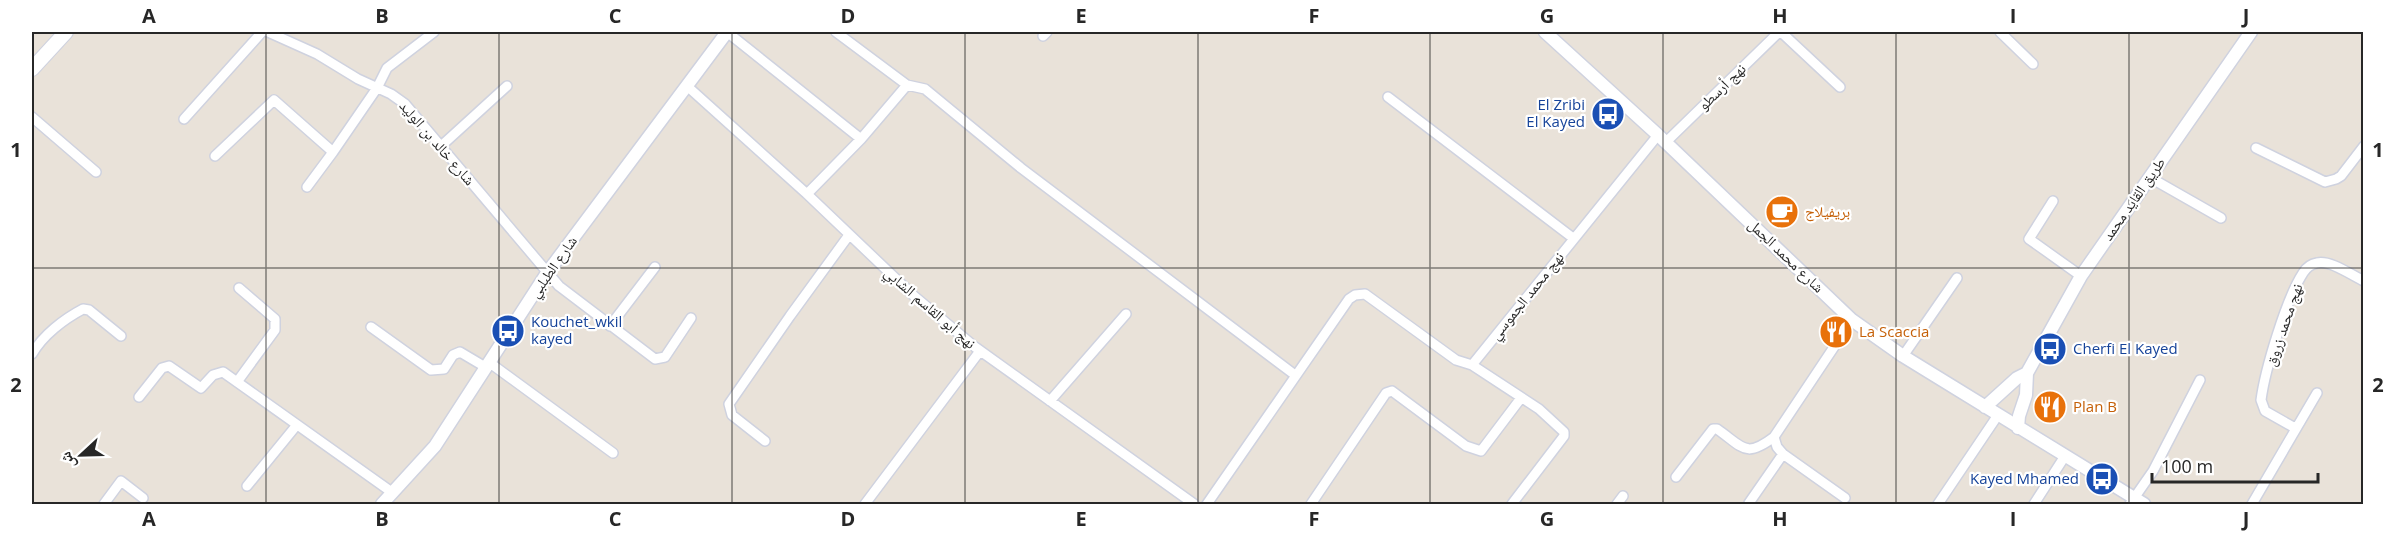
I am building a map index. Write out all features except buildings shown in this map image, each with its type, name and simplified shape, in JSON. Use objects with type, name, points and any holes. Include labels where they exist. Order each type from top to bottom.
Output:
[{"type":"main road","points":[[32,69],[66,32]]},
{"type":"street","points":[[184,119],[262,32]]},
{"type":"street","name":"شارع خالد بن الوليد","points":[[268,32],[317,54],[405,104],[559,286],[655,359],[660,360],[665,357],[691,318]]},
{"type":"street","points":[[307,187],[377,88],[387,68],[434,32]]},
{"type":"street","points":[[727,32],[861,139]]},
{"type":"street","name":"شارع الطبلبي","points":[[387,501],[435,446],[547,273],[727,32]]},
{"type":"street","points":[[836,32],[907,85],[925,89],[1021,168],[1295,375]]},
{"type":"street","name":"شارع محمد الجمل","points":[[1545,32],[1662,139],[1852,320],[1903,356],[2065,456],[2136,503]]},
{"type":"street","points":[[1780,32],[1840,87]]},
{"type":"street","name":"نهج أرسطو","points":[[1662,139],[1780,32]]},
{"type":"street","points":[[2000,32],[2033,64]]},
{"type":"street","name":"طريق القايد محمد","points":[[2018,428],[2019,416],[2026,395],[2027,373],[2081,276],[2251,32]]},
{"type":"street","points":[[807,194],[861,139],[907,85]]},
{"type":"street","points":[[440,147],[507,86]]},
{"type":"street","name":"نهج أبو القاسم الشابي","points":[[687,86],[807,194],[914,296],[980,351],[1194,504]]},
{"type":"street","points":[[1388,97],[1573,238]]},
{"type":"street","points":[[215,156],[274,100],[333,152]]},
{"type":"street","points":[[32,117],[96,172]]},
{"type":"street","name":"نهج محمد الجموسي","points":[[1472,364],[1573,238],[1662,139]]},
{"type":"street","points":[[2256,148],[2325,182],[2336,180],[2341,176],[2364,146]]},
{"type":"street","points":[[2149,177],[2221,218]]},
{"type":"street","points":[[2053,201],[2029,239],[2081,276]]},
{"type":"street","points":[[765,441],[732,415],[729,404],[849,235]]},
{"type":"street","name":"نهج محمد زروق","points":[[2295,428],[2265,411],[2261,400],[2284,317],[2302,273],[2308,267],[2318,263],[2327,263],[2364,281]]},
{"type":"street","points":[[610,326],[655,267]]},
{"type":"street","points":[[1903,356],[1957,278]]},
{"type":"street","points":[[237,382],[275,330],[275,320],[238,288]]},
{"type":"street","points":[[1207,504],[1349,299],[1354,295],[1365,294],[1456,360],[1472,364],[1562,428],[1564,436],[1512,504]]},
{"type":"street","points":[[32,354],[35,340],[83,309],[89,310],[121,336]]},
{"type":"street","points":[[1050,401],[1126,314]]},
{"type":"street","points":[[1676,477],[1713,429],[1717,429],[1746,449],[1755,450],[1774,437],[1852,320]]},
{"type":"street","points":[[371,327],[432,370],[444,369],[453,355],[460,352],[489,365],[613,453]]},
{"type":"street","points":[[865,504],[980,351]]},
{"type":"street","points":[[139,396],[162,368],[169,366],[201,388],[213,375],[223,372],[296,426],[387,501]]},
{"type":"street","name":"طريق القايد محمد","points":[[1985,407],[2017,378],[2027,373]]},
{"type":"street","points":[[2136,503],[2200,380]]},
{"type":"street","points":[[1311,504],[1386,393],[1396,394],[1466,446],[1481,451],[1521,398]]},
{"type":"street","points":[[2252,504],[2317,393]]},
{"type":"street","points":[[1938,504],[1998,416]]},
{"type":"street","points":[[247,486],[296,426]]},
{"type":"street","points":[[1774,437],[1777,447],[1783,454],[1845,498]]},
{"type":"street","points":[[1749,503],[1783,454]]},
{"type":"street","points":[[2034,504],[2065,456]]},
{"type":"street","points":[[104,504],[122,481],[143,498]]},
{"type":"street","points":[[1617,504],[1623,496]]},
{"type":"place","name":"El Zribi El Kayed","points":[[1608,114]]},
{"type":"place","name":"بريفيلاج","points":[[1782,212]]},
{"type":"place","name":"Kouchet_wkil kayed","points":[[508,331]]},
{"type":"place","name":"La Scaccia","points":[[1836,332]]},
{"type":"place","name":"Cherfi El Kayed","points":[[2050,349]]},
{"type":"place","name":"Plan B","points":[[2050,407]]},
{"type":"place","name":"Kayed Mhamed","points":[[2102,479]]}]
